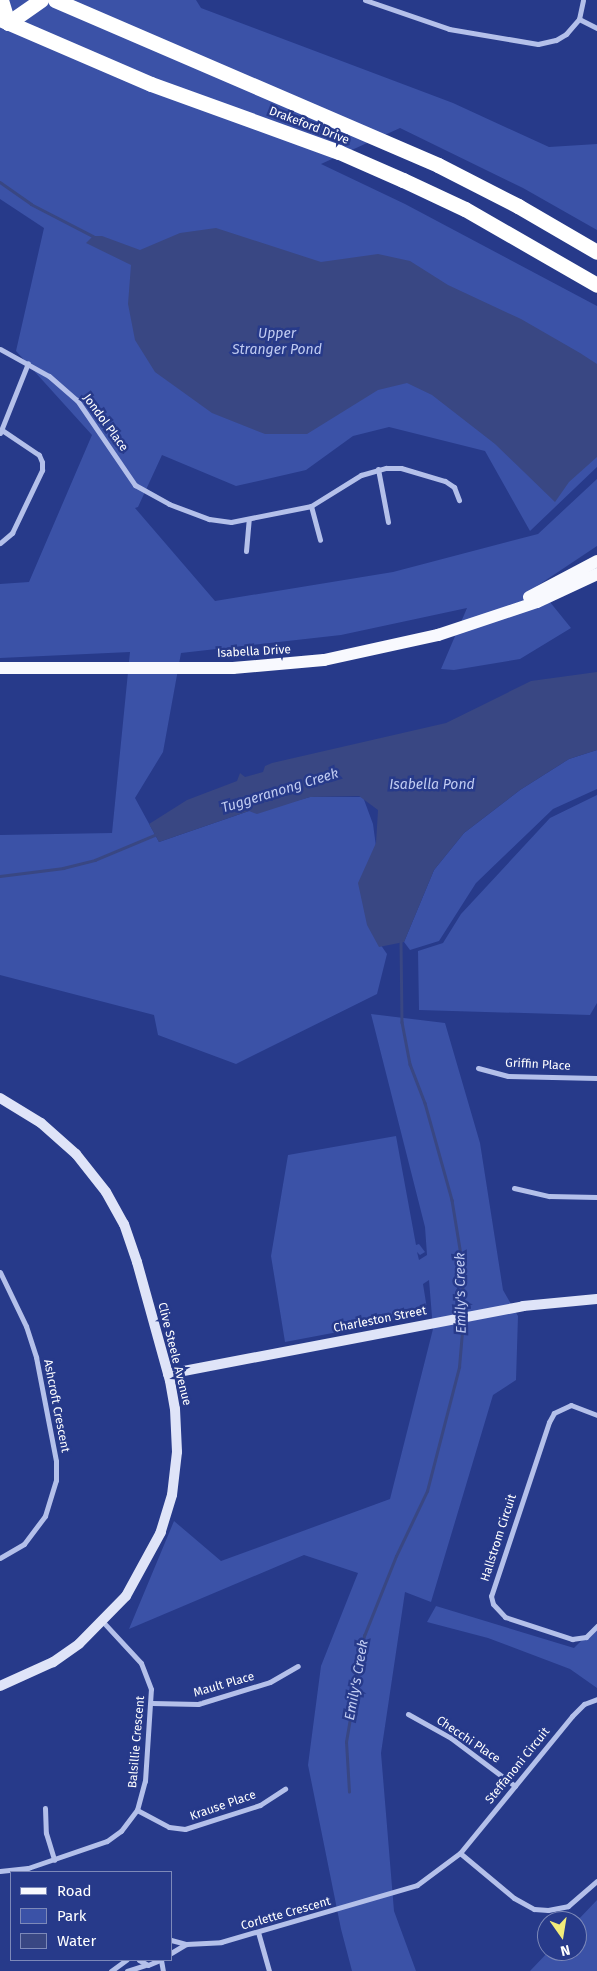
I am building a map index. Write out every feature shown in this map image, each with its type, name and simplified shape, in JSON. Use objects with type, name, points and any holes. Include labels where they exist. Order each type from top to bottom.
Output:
[{"type":"highway","points":[[1,0],[4,21],[41,0]]},
{"type":"highway","name":"Drakeford Drive","points":[[55,0],[438,165],[518,206],[597,252]]},
{"type":"highway","points":[[78,0],[147,41]]},
{"type":"highway","name":"Drakeford Drive","points":[[4,21],[151,84],[339,152],[403,180],[465,209],[597,284]]},
{"type":"main road","name":"Isabella Drive","points":[[503,612],[597,561]]},
{"type":"main road","name":"Isabella Drive","points":[[0,668],[233,668],[324,660],[410,642],[537,602],[597,574]]},
{"type":"street","points":[[365,0],[450,29],[538,44],[556,40],[578,19],[583,0]]},
{"type":"street","points":[[578,19],[597,28]]},
{"type":"street","name":"Jondol Place","points":[[0,349],[28,363],[59,384],[86,410],[134,485],[168,504],[209,519],[231,522],[249,519]]},
{"type":"street","points":[[0,543],[12,532],[42,470],[42,462],[38,455],[1,432],[28,363]]},
{"type":"street","points":[[246,551],[249,519],[312,506],[335,495],[361,475],[378,469],[401,468],[445,481],[454,487],[458,500]]},
{"type":"street","points":[[378,469],[388,522]]},
{"type":"street","points":[[312,506],[320,540]]},
{"type":"street","name":"Griffin Place","points":[[478,1068],[508,1076],[597,1078]]},
{"type":"street","name":"Clive Steele Avenue","points":[[0,1098],[53,1133],[76,1154],[106,1192],[128,1236],[168,1374],[175,1409],[177,1452],[167,1515],[154,1549],[136,1581],[103,1622],[52,1662],[0,1686]]},
{"type":"street","points":[[514,1188],[549,1196],[597,1196]]},
{"type":"street","name":"Ashcroft Crescent","points":[[0,1272],[26,1326],[36,1357],[56,1460],[56,1480],[46,1516],[24,1544],[0,1558]]},
{"type":"street","name":"Charleston Street","points":[[168,1374],[476,1314],[561,1300],[597,1299]]},
{"type":"street","name":"Hallstrom Circuit","points":[[597,1415],[571,1405],[554,1413],[548,1422],[492,1596],[500,1613],[505,1617],[572,1639],[586,1637],[597,1626]]},
{"type":"street","name":"Balsillie Crescent","points":[[0,1871],[13,1871],[54,1860],[107,1841],[121,1831],[137,1810],[146,1780],[152,1703],[148,1675],[141,1662],[103,1622]]},
{"type":"street","name":"Mault Place","points":[[152,1703],[198,1704],[270,1682],[298,1666]]},
{"type":"street","name":"Steffanoni Circuit","points":[[391,1894],[417,1885],[460,1853],[572,1716],[584,1704],[597,1699]]},
{"type":"street","name":"Checchi Place","points":[[408,1714],[451,1738],[515,1786]]},
{"type":"street","name":"Krause Place","points":[[137,1810],[169,1827],[185,1829],[260,1805],[285,1789]]},
{"type":"street","points":[[45,1808],[46,1833],[54,1860]]},
{"type":"street","points":[[460,1853],[514,1898],[534,1908],[548,1910],[568,1906],[597,1881]]},
{"type":"street","name":"Corlette Crescent","points":[[172,1940],[186,1944],[221,1942],[391,1894]]},
{"type":"street","points":[[258,1932],[269,1971]]},
{"type":"street","name":"Corlette Crescent","points":[[172,1952],[186,1944]]},
{"type":"street","points":[[111,1971],[125,1961]]},
{"type":"street","points":[[141,1961],[147,1965],[151,1971]]},
{"type":"street","points":[[127,1971],[157,1961]]},
{"type":"green space","points":[[0,0],[196,0],[201,8],[453,103],[549,147],[597,144],[597,230],[523,188],[400,128],[321,164],[405,204],[597,306],[597,467],[530,531],[485,451],[389,427],[353,436],[306,470],[236,486],[162,455],[138,507],[135,508],[215,601],[393,572],[538,534],[597,479],[597,546],[537,586],[571,628],[520,659],[454,670],[441,669],[467,608],[341,635],[181,653],[163,752],[135,798],[159,842],[249,811],[263,810],[310,797],[363,797],[373,824],[379,869],[376,938],[387,954],[377,994],[236,1064],[158,1035],[154,1015],[0,975],[0,835],[112,833],[130,652],[0,658],[0,584],[29,582],[92,435],[16,351],[44,228],[0,199]]},
{"type":"green space","points":[[597,750],[597,789],[553,809],[476,883],[439,941],[410,950],[404,942],[434,870],[464,833],[520,790],[569,759]]},
{"type":"green space","points":[[597,795],[597,1003],[590,1015],[419,1010],[418,951],[443,943],[461,914],[550,818]]},
{"type":"green space","points":[[371,1014],[445,1023],[480,1143],[503,1290],[518,1316],[516,1380],[493,1395],[431,1602],[405,1592],[381,1753],[394,1911],[416,1971],[352,1971],[341,1929],[308,1765],[321,1666],[358,1573],[304,1555],[129,1629],[174,1521],[221,1561],[390,1499],[433,1329],[429,1280],[423,1284],[428,1315],[285,1342],[271,1256],[288,1155],[396,1136],[416,1245],[419,1244],[425,1252],[420,1255],[417,1252],[419,1260],[427,1255],[425,1227]]},
{"type":"green space","points":[[436,1606],[574,1648],[597,1625],[597,1688],[570,1669],[488,1638],[427,1622]]},
{"type":"green space","points":[[597,1900],[597,1971],[530,1971],[540,1961],[587,1961],[587,1911]]},
{"type":"water","name":"Upper Stranger Pond","points":[[216,228],[321,262],[378,254],[410,261],[448,285],[521,319],[580,353],[597,364],[597,457],[569,482],[555,502],[495,444],[432,395],[407,383],[378,390],[307,434],[265,434],[212,413],[155,372],[135,340],[128,304],[131,265],[86,243],[93,236],[102,236],[140,250],[180,233]]},
{"type":"water","name":"Isabella Pond","points":[[597,672],[597,750],[569,759],[520,790],[464,833],[434,870],[404,942],[379,947],[367,925],[358,883],[376,843],[378,810],[359,796],[310,797],[257,814],[249,811],[159,842],[149,824],[187,800],[237,781],[240,773],[245,777],[263,772],[265,766],[272,763],[446,723],[531,681]]},
{"type":"waterway","points":[[0,182],[31,204],[93,236]]},
{"type":"waterway","name":"Tuggeranong Creek","points":[[0,876],[63,868],[95,860],[157,834]]},
{"type":"waterway","name":"Emily's Creek","points":[[401,941],[402,1022],[410,1064],[425,1103],[452,1200],[463,1267],[463,1314]]},
{"type":"waterway","name":"Emily's Creek","points":[[349,1792],[346,1742],[364,1636],[396,1556],[427,1491],[459,1367],[463,1320]]}]
